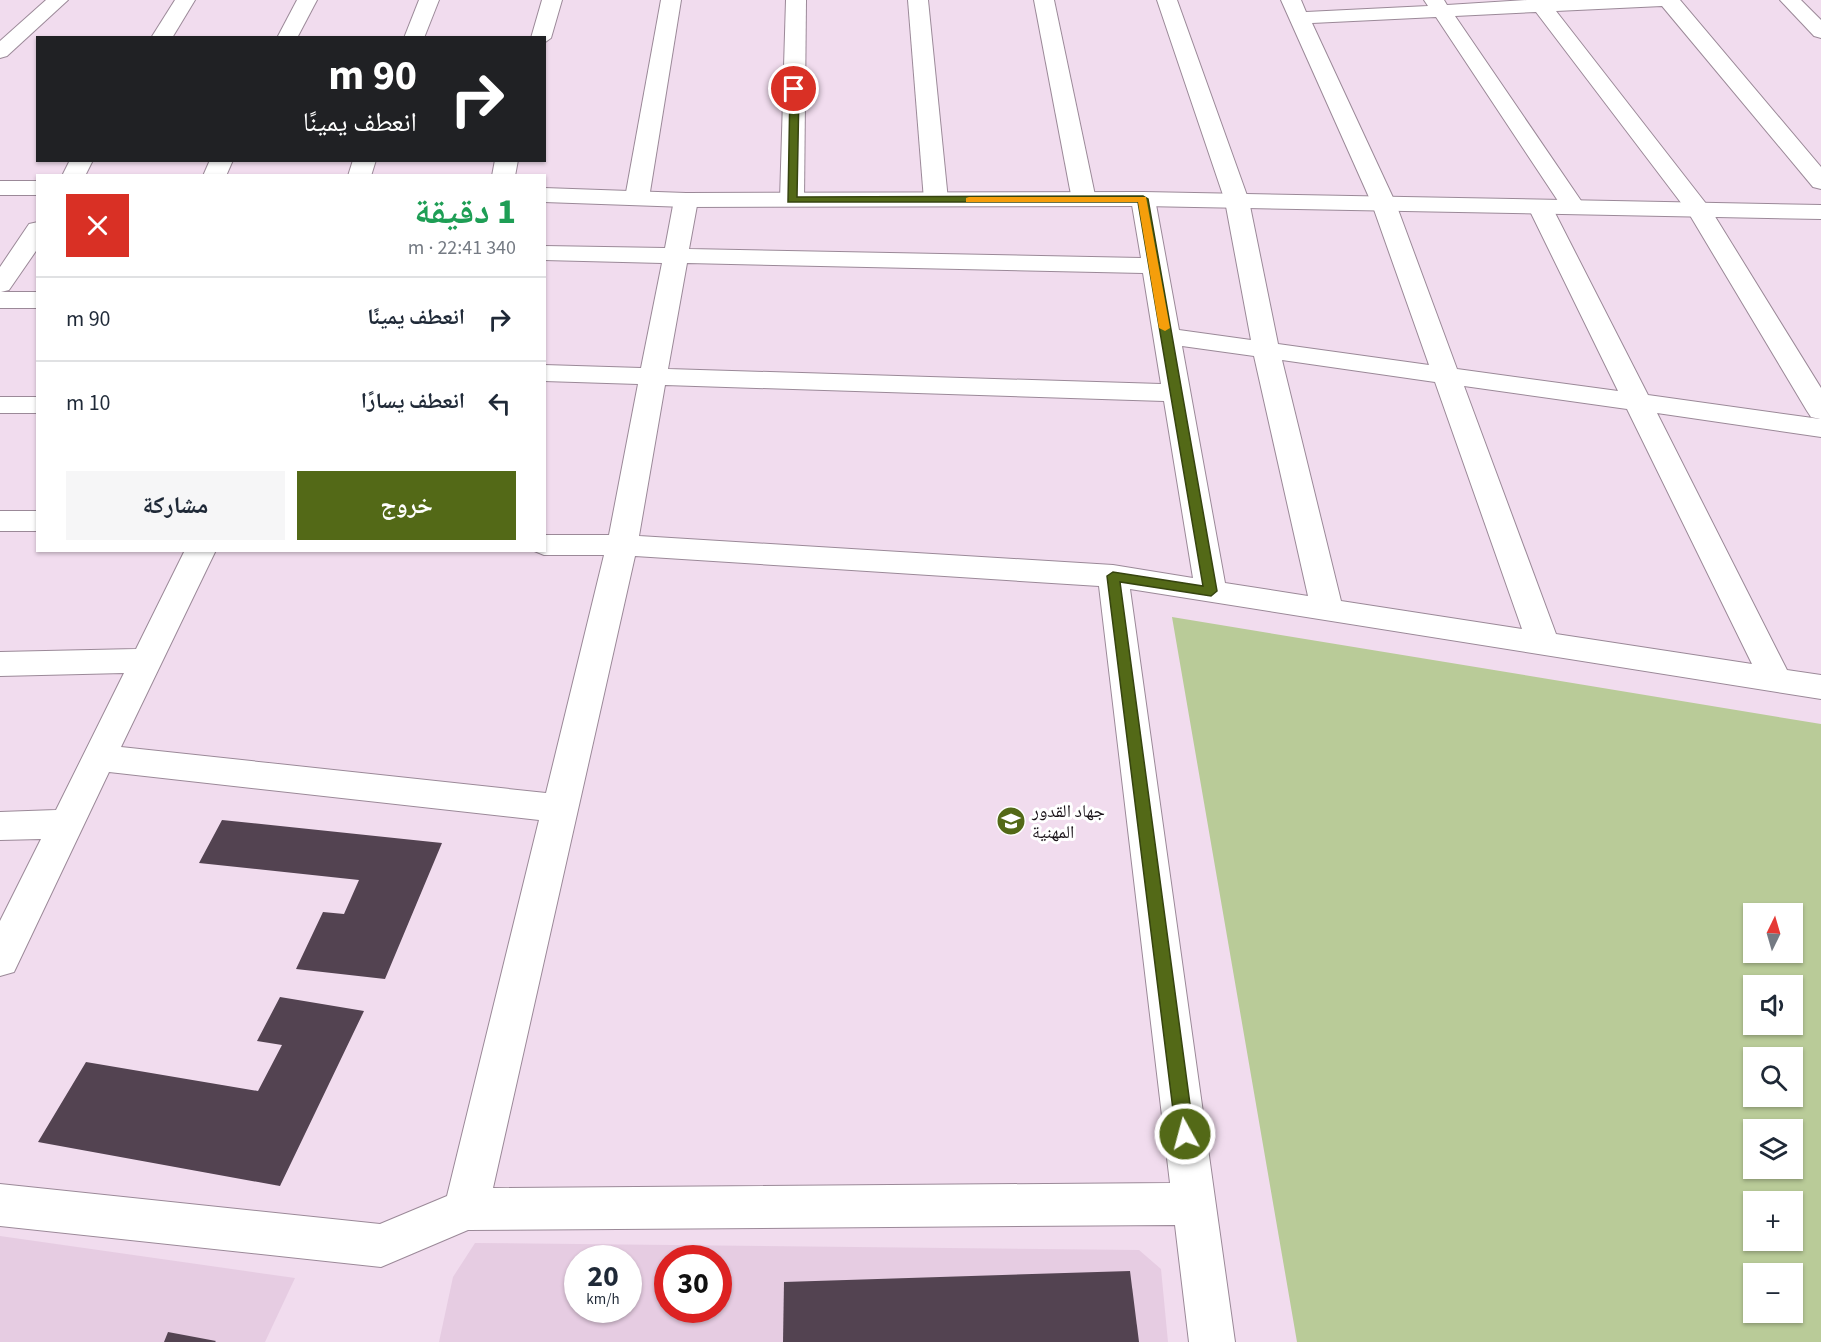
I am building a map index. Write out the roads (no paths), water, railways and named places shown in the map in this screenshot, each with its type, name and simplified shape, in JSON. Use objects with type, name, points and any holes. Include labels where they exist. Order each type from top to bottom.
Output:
[{"type":"street","points":[[0,52],[58,0]]},
{"type":"street","points":[[162,36],[185,0]]},
{"type":"street","points":[[288,36],[307,0]]},
{"type":"street","points":[[415,36],[429,0]]},
{"type":"street","points":[[542,36],[552,0]]},
{"type":"street","points":[[637,198],[671,0]]},
{"type":"street","points":[[792,200],[796,0]]},
{"type":"street","points":[[918,0],[936,200]]},
{"type":"street","points":[[1044,0],[1084,200]]},
{"type":"street","points":[[1167,0],[1237,201],[1266,350],[1327,610]]},
{"type":"street","points":[[1543,644],[1384,204],[1295,9],[1668,0],[1821,182]]},
{"type":"street","points":[[1790,0],[1821,32]]},
{"type":"street","points":[[1539,3],[1699,210],[1821,411]]},
{"type":"street","points":[[1438,5],[1574,207]]},
{"type":"street","points":[[0,188],[36,188]]},
{"type":"street","points":[[546,195],[686,200],[1143,199],[1821,212]]},
{"type":"street","points":[[1143,199],[1211,591]]},
{"type":"street","points":[[466,1209],[622,545],[686,200]]},
{"type":"street","points":[[1540,207],[1776,680]]},
{"type":"street","points":[[0,285],[36,232]]},
{"type":"street","points":[[546,253],[1154,266]]},
{"type":"street","points":[[0,300],[36,300]]},
{"type":"street","points":[[1166,336],[1821,428]]},
{"type":"street","points":[[546,373],[1176,393]]},
{"type":"street","points":[[0,405],[36,405]]},
{"type":"street","points":[[0,521],[36,521]]},
{"type":"street","points":[[546,545],[622,545],[1113,576],[1821,687]]},
{"type":"street","points":[[0,960],[200,552]]},
{"type":"street","points":[[1113,576],[1212,1342]]},
{"type":"street","points":[[0,664],[145,661]]},
{"type":"street","points":[[98,758],[561,809]]},
{"type":"street","points":[[0,826],[66,824]]},
{"type":"street","points":[[0,1205],[381,1246],[466,1209],[1194,1204]]},
{"type":"place","name":"جهاد القدور المهنية","points":[[1011,821]]}]
